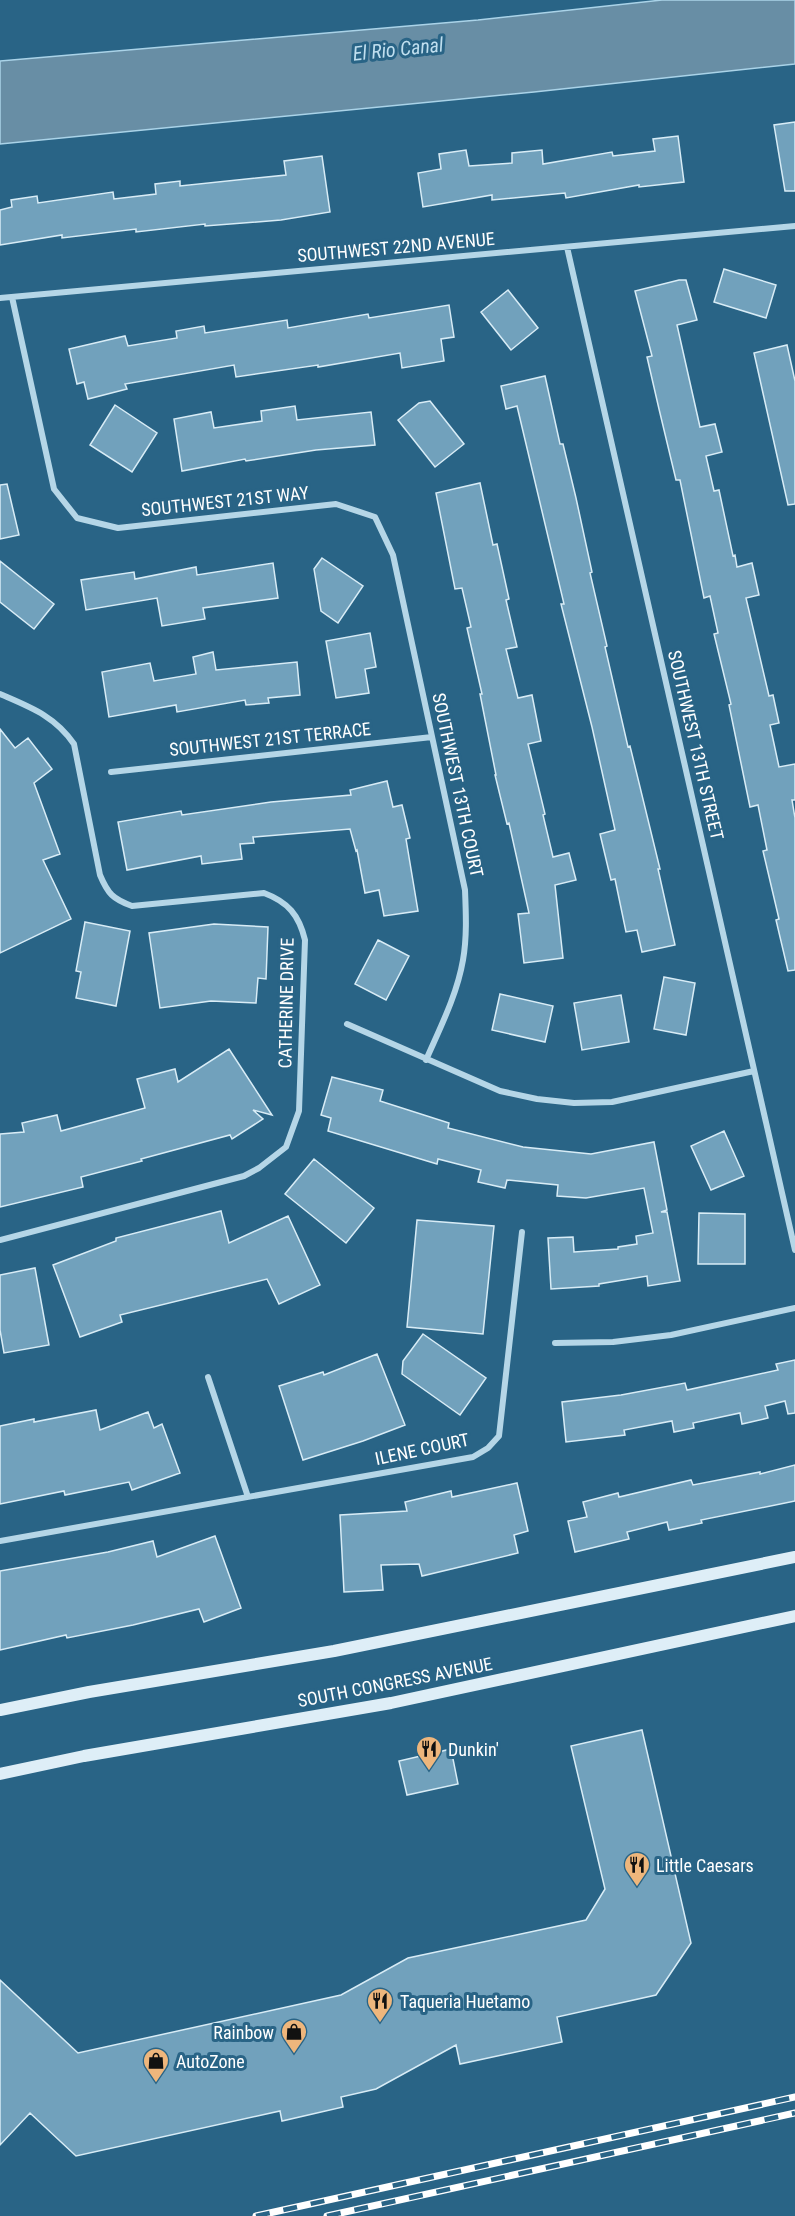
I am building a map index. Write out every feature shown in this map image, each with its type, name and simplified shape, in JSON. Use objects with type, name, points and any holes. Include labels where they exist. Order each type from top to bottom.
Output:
[{"type":"main road","points":[[0,1710],[89,1692],[334,1651],[795,1557]]},
{"type":"main road","name":"SOUTH CONGRESS AVENUE","points":[[0,1774],[84,1756],[391,1703],[795,1616]]},
{"type":"street","name":"SOUTHWEST 22ND AVENUE","points":[[0,298],[795,226]]},
{"type":"street","name":"SOUTHWEST 13TH STREET","points":[[567,247],[795,1250]]},
{"type":"street","name":"SOUTHWEST 21ST WAY","points":[[12,297],[54,489],[77,518],[118,528],[336,504],[375,517]]},
{"type":"street","name":"SOUTHWEST 13TH COURT","points":[[375,517],[393,555],[463,873],[466,926],[463,961],[453,995],[426,1060]]},
{"type":"street","name":"CATHERINE DRIVE","points":[[0,694],[54,720],[74,744],[100,875],[106,890],[117,901],[132,906],[264,893],[279,899],[292,909],[301,924],[305,940],[299,1111],[286,1147],[259,1168],[244,1176],[0,1239]]},
{"type":"street","name":"SOUTHWEST 21ST TERRACE","points":[[111,772],[432,737]]},
{"type":"street","points":[[347,1024],[500,1091],[537,1100],[574,1103],[631,1099],[754,1071]]},
{"type":"street","name":"ILENE COURT","points":[[0,1541],[473,1457],[488,1448],[499,1436],[522,1232]]},
{"type":"street","points":[[555,1343],[613,1342],[671,1335],[795,1308]]},
{"type":"street","points":[[208,1377],[248,1497]]},
{"type":"water","name":"El Rio Canal","points":[[662,0],[795,0],[795,64],[0,144],[0,61],[478,20]]},
{"type":"building","points":[[795,122],[795,191],[785,191],[774,125]]},
{"type":"building","points":[[678,136],[684,182],[639,187],[639,185],[566,198],[565,193],[492,200],[492,195],[423,207],[418,173],[441,169],[439,154],[466,150],[469,166],[512,163],[512,153],[542,150],[543,164],[612,152],[613,156],[655,151],[653,139]]},
{"type":"building","points":[[322,156],[330,212],[281,220],[205,226],[205,224],[136,232],[136,229],[62,238],[62,235],[0,245],[0,210],[12,207],[11,200],[37,196],[38,203],[113,192],[114,199],[156,194],[155,184],[180,181],[180,186],[286,175],[284,161]]},
{"type":"building","points":[[724,269],[776,285],[766,318],[714,302]]},
{"type":"building","points":[[686,280],[697,320],[677,325],[700,427],[715,424],[722,452],[706,456],[714,491],[719,490],[737,567],[752,563],[759,595],[746,598],[769,696],[773,695],[779,723],[770,725],[779,767],[795,764],[795,800],[792,800],[795,818],[795,970],[788,971],[763,851],[767,850],[758,805],[750,807],[729,705],[731,704],[714,634],[718,633],[710,596],[704,598],[680,480],[676,480],[647,357],[652,356],[635,291]]},
{"type":"building","points":[[508,290],[538,328],[511,350],[481,312]]},
{"type":"building","points":[[449,305],[454,337],[441,339],[444,361],[402,368],[400,353],[318,367],[318,365],[236,377],[234,365],[125,384],[127,389],[88,399],[84,382],[77,384],[69,349],[125,336],[128,346],[177,338],[176,331],[204,326],[205,333],[287,320],[288,328],[368,314],[369,318]]},
{"type":"building","points":[[787,345],[795,381],[795,504],[788,505],[754,353]]},
{"type":"building","points":[[545,376],[560,444],[563,444],[576,498],[607,646],[605,647],[660,869],[658,869],[675,945],[642,952],[637,930],[626,932],[615,879],[611,880],[600,834],[615,830],[517,406],[506,409],[501,386]]},
{"type":"building","points":[[430,401],[464,444],[435,467],[398,420],[419,403]]},
{"type":"building","points":[[115,405],[157,433],[132,472],[90,445]]},
{"type":"building","points":[[295,406],[297,420],[371,412],[375,445],[316,450],[246,461],[245,459],[182,471],[174,419],[211,412],[214,428],[262,421],[261,411]]},
{"type":"building","points":[[480,483],[493,545],[497,544],[509,599],[506,600],[517,647],[506,649],[518,698],[532,695],[541,741],[528,744],[553,857],[569,853],[576,880],[555,885],[563,958],[524,963],[518,914],[529,913],[509,823],[507,824],[495,775],[480,694],[482,694],[467,628],[471,627],[462,588],[455,589],[436,493]]},
{"type":"building","points":[[7,484],[19,535],[0,539],[0,485]]},
{"type":"building","points":[[322,558],[363,586],[338,623],[321,611],[314,569]]},
{"type":"building","points":[[0,561],[54,604],[34,629],[0,602]]},
{"type":"building","points":[[273,563],[278,598],[203,608],[205,619],[162,626],[157,598],[86,610],[81,580],[134,572],[135,579],[196,567],[197,575]]},
{"type":"building","points":[[370,633],[376,667],[365,669],[369,693],[336,698],[326,641]]},
{"type":"building","points":[[213,652],[216,670],[297,662],[300,695],[268,698],[269,703],[246,705],[245,700],[177,712],[176,705],[109,717],[102,672],[150,663],[154,681],[196,674],[193,657]]},
{"type":"building","points":[[0,729],[15,748],[28,738],[52,769],[34,783],[60,854],[43,860],[71,919],[0,953]]},
{"type":"building","points":[[387,781],[393,807],[402,805],[410,838],[406,839],[418,911],[384,916],[379,890],[365,893],[357,850],[350,829],[253,837],[254,843],[240,844],[242,859],[202,864],[201,856],[127,870],[118,822],[181,811],[182,815],[271,802],[351,795],[350,790]]},
{"type":"building","points":[[85,922],[130,931],[116,1006],[76,998],[81,972],[76,971]]},
{"type":"building","points":[[214,924],[268,927],[266,979],[258,978],[256,1003],[211,1001],[160,1008],[149,933]]},
{"type":"building","points":[[378,940],[409,956],[386,1000],[355,984]]},
{"type":"building","points":[[664,977],[695,983],[686,1035],[654,1029]]},
{"type":"building","points":[[500,994],[553,1006],[545,1042],[492,1030]]},
{"type":"building","points":[[621,995],[629,1042],[582,1050],[574,1003]]},
{"type":"building","points":[[229,1049],[272,1115],[253,1110],[263,1119],[232,1139],[230,1135],[141,1159],[142,1161],[81,1177],[83,1187],[0,1207],[0,1134],[24,1132],[22,1123],[57,1115],[61,1131],[145,1108],[137,1079],[175,1069],[178,1082]]},
{"type":"building","points":[[332,1077],[383,1090],[380,1101],[449,1123],[448,1128],[523,1147],[591,1154],[654,1142],[667,1210],[661,1212],[667,1212],[680,1281],[648,1286],[647,1276],[599,1284],[599,1286],[551,1289],[548,1238],[573,1237],[574,1252],[618,1249],[618,1247],[637,1244],[636,1236],[653,1233],[644,1188],[586,1198],[557,1196],[558,1185],[507,1180],[505,1188],[478,1182],[481,1170],[438,1159],[437,1164],[328,1131],[331,1118],[321,1115]]},
{"type":"building","points":[[724,1131],[744,1176],[711,1190],[691,1146]]},
{"type":"building","points":[[314,1159],[374,1208],[346,1243],[285,1194]]},
{"type":"building","points":[[221,1211],[229,1243],[288,1216],[320,1285],[279,1304],[267,1279],[120,1315],[122,1322],[80,1337],[53,1265],[116,1241],[116,1238]]},
{"type":"building","points":[[699,1213],[745,1214],[745,1264],[698,1264]]},
{"type":"building","points":[[417,1220],[494,1226],[483,1334],[407,1327]]},
{"type":"building","points":[[35,1268],[49,1345],[4,1353],[0,1330],[0,1275]]},
{"type":"building","points":[[423,1334],[486,1378],[460,1415],[402,1374],[403,1361]]},
{"type":"building","points":[[377,1354],[405,1425],[303,1460],[279,1386],[323,1372],[324,1375]]},
{"type":"building","points":[[795,1360],[795,1413],[788,1414],[785,1401],[765,1406],[768,1418],[742,1424],[740,1413],[693,1423],[694,1428],[674,1432],[672,1421],[624,1430],[625,1435],[566,1442],[562,1402],[621,1395],[685,1383],[687,1390],[778,1370],[776,1364]]},
{"type":"building","points":[[96,1410],[100,1430],[148,1412],[154,1428],[162,1424],[180,1473],[132,1490],[129,1482],[65,1495],[64,1491],[0,1504],[0,1426]]},
{"type":"building","points":[[795,1465],[795,1501],[701,1520],[702,1523],[669,1530],[667,1522],[627,1532],[629,1539],[575,1552],[568,1521],[587,1517],[583,1502],[618,1493],[619,1497],[691,1480],[693,1485],[760,1472],[760,1474]]},
{"type":"building","points":[[517,1483],[528,1531],[514,1535],[518,1553],[422,1576],[419,1564],[381,1565],[383,1590],[344,1592],[340,1515],[407,1511],[405,1502],[451,1491],[452,1497]]},
{"type":"building","points":[[215,1536],[241,1608],[204,1622],[199,1609],[133,1625],[67,1638],[66,1635],[0,1650],[0,1571],[108,1552],[153,1541],[157,1557]]},
{"type":"building","points":[[642,1730],[691,1943],[656,1995],[557,2017],[562,2042],[460,2064],[456,2045],[376,2089],[341,2097],[343,2107],[282,2121],[280,2111],[76,2156],[30,2113],[0,2145],[0,1980],[78,2053],[341,1995],[408,1958],[586,1920],[605,1889],[571,1746]]},
{"type":"building","name":"Dunkin'","points":[[451,1749],[458,1784],[407,1795],[399,1761]]},
{"type":"railway","points":[[256,2216],[795,2097]]},
{"type":"railway","points":[[327,2216],[795,2113]]},
{"type":"place","name":"Dunkin'","points":[[429,1772]]},
{"type":"place","name":"Little Caesars","points":[[637,1888]]},
{"type":"place","name":"Taqueria Huetamo","points":[[380,2024]]},
{"type":"place","name":"Rainbow","points":[[294,2055]]},
{"type":"place","name":"AutoZone","points":[[156,2084]]}]
